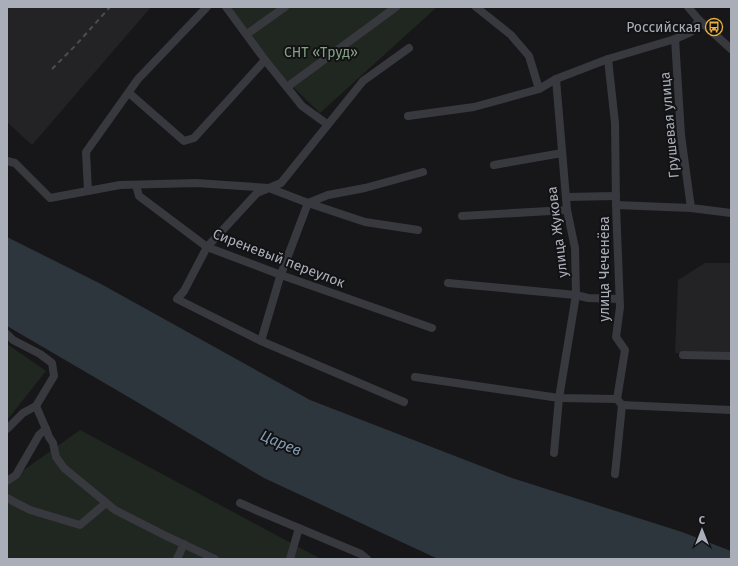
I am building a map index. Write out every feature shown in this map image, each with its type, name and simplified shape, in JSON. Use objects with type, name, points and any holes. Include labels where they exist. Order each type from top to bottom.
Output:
[{"type":"street","points":[[88,191],[86,152],[138,80],[208,7]]},
{"type":"street","points":[[226,7],[265,60],[302,106],[327,124]]},
{"type":"street","points":[[247,34],[285,7]]},
{"type":"street","points":[[287,87],[396,7]]},
{"type":"street","points":[[476,7],[511,36],[529,56],[539,89]]},
{"type":"street","points":[[688,7],[699,20],[731,49]]},
{"type":"street","points":[[408,116],[474,107],[539,89],[556,79],[608,59],[675,39],[691,32],[699,20]]},
{"type":"street","name":"Грушевая улица","points":[[675,39],[681,135],[691,208]]},
{"type":"street","points":[[404,402],[261,341],[177,299],[184,291],[207,247],[258,193],[281,183],[363,81],[409,48]]},
{"type":"street","name":"улица Чеченёва","points":[[608,59],[615,123],[620,308],[616,338],[625,350],[619,402],[615,474]]},
{"type":"street","points":[[129,93],[184,141],[194,138],[265,60]]},
{"type":"street","name":"улица Жукова","points":[[554,453],[559,398],[576,295],[575,248],[567,210],[556,79]]},
{"type":"street","points":[[494,165],[562,153]]},
{"type":"street","points":[[11,162],[50,198],[120,185],[196,183],[269,188],[365,222],[418,230]]},
{"type":"street","points":[[261,341],[281,275],[308,203],[328,195],[364,188],[423,172]]},
{"type":"street","name":"Сиреневый переулок","points":[[136,185],[139,196],[207,247],[281,275],[432,328]]},
{"type":"street","points":[[566,197],[731,213]]},
{"type":"street","points":[[462,216],[567,210]]},
{"type":"street","points":[[448,283],[619,300]]},
{"type":"street","points":[[7,334],[13,340],[40,354],[52,363],[54,376],[36,406],[23,413],[7,429]]},
{"type":"street","points":[[683,355],[731,356]]},
{"type":"street","points":[[415,376],[559,398],[731,410]]},
{"type":"street","points":[[36,406],[53,443],[56,457],[64,468],[115,510],[215,559]]},
{"type":"street","points":[[7,481],[16,475],[38,435],[46,429]]},
{"type":"street","points":[[7,498],[30,510],[80,525],[106,503]]},
{"type":"street","points":[[240,503],[258,512],[361,554],[367,559]]},
{"type":"street","points":[[290,559],[299,528]]},
{"type":"street","points":[[177,559],[184,544]]},
{"type":"shaded area","points":[[7,7],[151,7],[32,145],[7,122]]},
{"type":"shaded area","points":[[705,263],[731,263],[731,355],[675,353],[678,280]]},
{"type":"green space","name":"СНТ «Труд»","points":[[228,7],[437,7],[320,113],[293,87],[287,84]]},
{"type":"green space","points":[[7,344],[46,371],[7,420]]},
{"type":"green space","points":[[80,430],[321,559],[7,559],[7,482]]},
{"type":"water","name":"Царев","points":[[7,237],[101,284],[310,400],[512,478],[682,532],[731,551],[731,559],[438,559],[264,478],[7,326]]},
{"type":"railway","points":[[52,69],[110,7]]},
{"type":"place","name":"Российская","points":[[714,27]]}]
